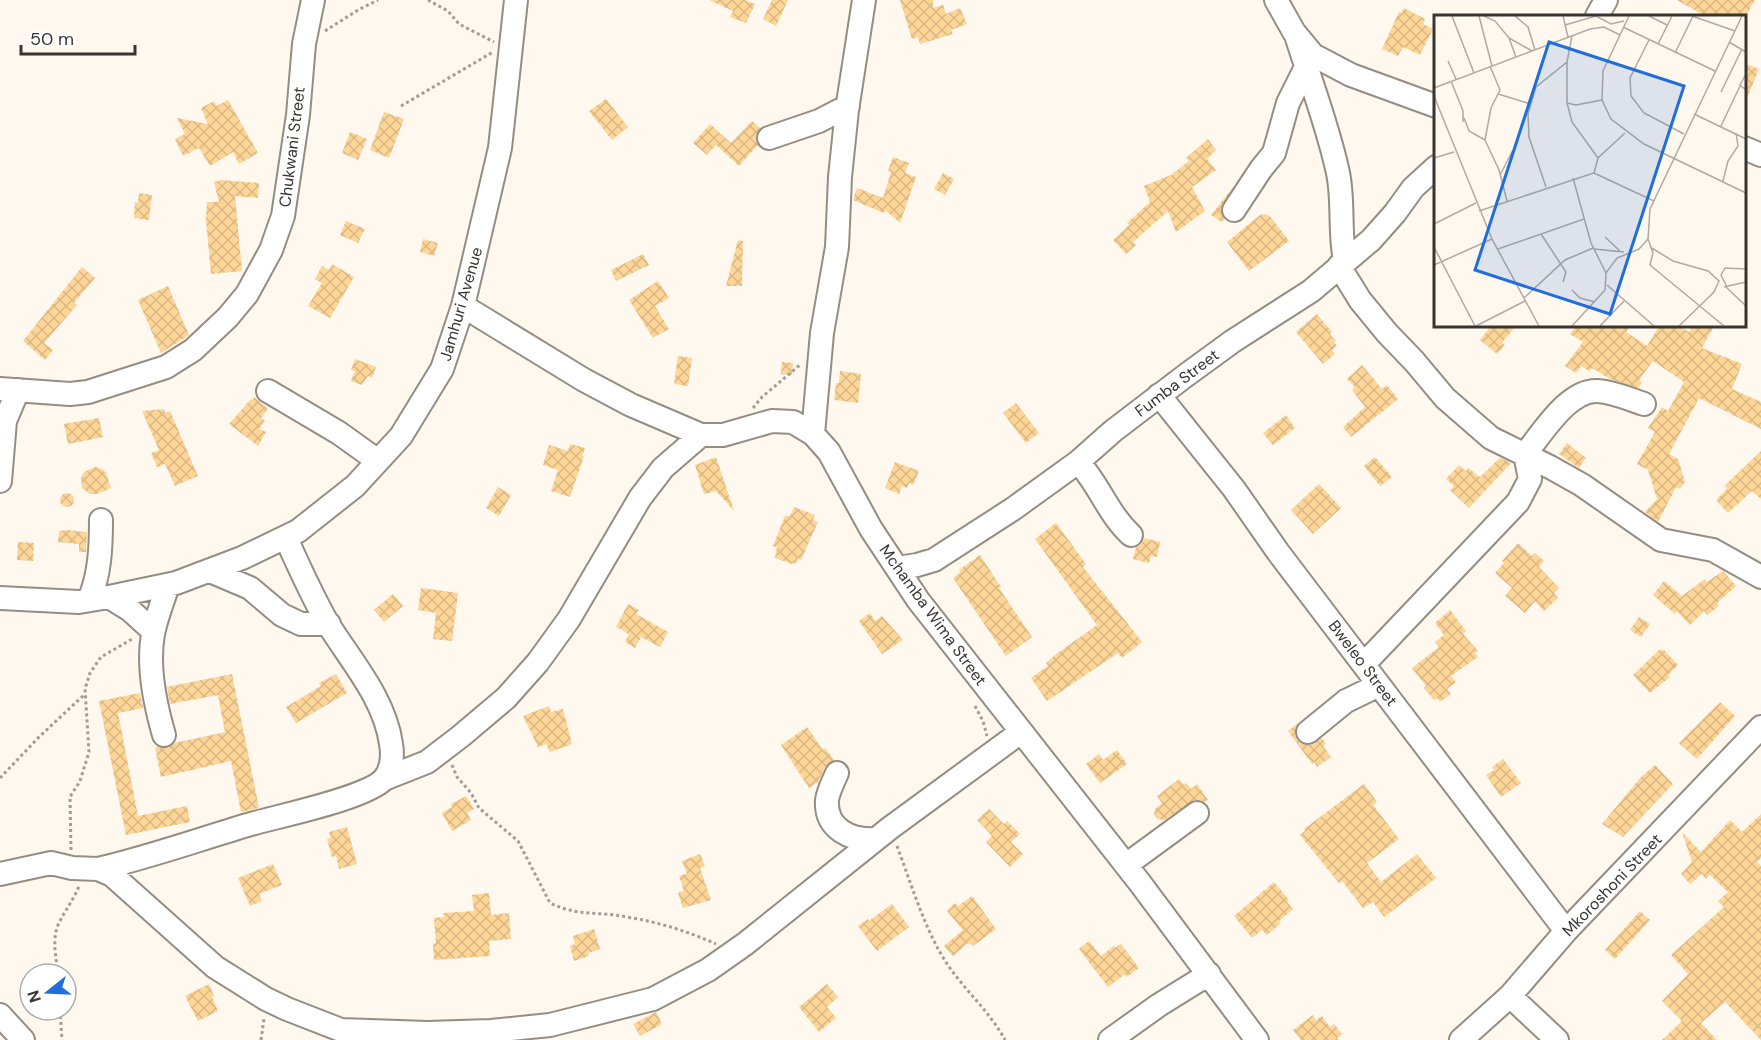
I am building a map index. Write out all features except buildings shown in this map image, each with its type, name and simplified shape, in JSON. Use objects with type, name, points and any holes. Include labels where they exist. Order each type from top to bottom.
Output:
[{"type":"street","name":"Chukwani Street","points":[[9,390],[70,394],[88,392],[166,367],[193,350],[228,317],[247,294],[271,250],[283,216],[296,135],[304,44],[313,0]]},
{"type":"street","name":"Jamhuri Avenue","points":[[0,598],[79,602],[168,585],[210,571],[298,531],[355,486],[401,436],[442,369],[463,306],[500,148],[508,44],[516,0]]},
{"type":"street","points":[[813,434],[820,352],[837,247],[840,177],[848,106],[864,0]]},
{"type":"street","points":[[1276,0],[1296,35],[1313,55],[1352,75],[1434,105]]},
{"type":"street","points":[[1598,15],[1606,0]]},
{"type":"street","points":[[1296,35],[1330,142],[1338,175],[1342,207],[1342,263],[1370,312],[1445,398],[1491,438],[1582,485],[1661,540],[1713,550],[1761,577]]},
{"type":"street","points":[[1234,210],[1274,153],[1288,103],[1306,67]]},
{"type":"street","points":[[769,138],[819,120],[848,106]]},
{"type":"street","points":[[1746,149],[1761,155]]},
{"type":"street","name":"Fumba Street","points":[[897,568],[934,560],[1013,509],[1078,462],[1113,431],[1233,341],[1311,291],[1371,240],[1413,188],[1434,169]]},
{"type":"street","name":"Mchamba Wima Street","points":[[463,306],[584,380],[631,405],[701,435],[736,433],[772,421],[793,422],[813,434],[829,453],[871,529],[931,617],[1126,865],[1257,1040]]},
{"type":"street","points":[[0,481],[9,390]]},
{"type":"street","points":[[268,391],[323,423],[378,461]]},
{"type":"street","points":[[1525,454],[1561,410],[1570,401],[1584,393],[1597,391],[1644,404]]},
{"type":"street","name":"Bweleo Street","points":[[1160,395],[1234,489],[1278,552],[1566,931]]},
{"type":"street","points":[[85,868],[130,862],[347,798],[373,787],[384,778],[427,762],[506,698],[538,662],[568,619],[640,498],[663,468],[701,435]]},
{"type":"street","points":[[1364,664],[1518,502],[1530,479],[1525,454]]},
{"type":"street","points":[[1078,462],[1094,480],[1113,516],[1131,535]]},
{"type":"street","points":[[100,520],[101,545],[94,588],[99,599],[125,606],[152,629]]},
{"type":"street","points":[[286,538],[313,596],[382,710],[392,745],[391,762],[384,778]]},
{"type":"street","points":[[250,588],[258,550]]},
{"type":"street","points":[[210,571],[250,588],[282,615],[301,624],[329,624]]},
{"type":"street","points":[[164,735],[154,693],[152,629],[168,585]]},
{"type":"street","points":[[1308,732],[1346,701],[1379,684]]},
{"type":"street","name":"Mkoroshoni Street","points":[[1461,1040],[1510,996],[1566,931],[1761,727]]},
{"type":"street","points":[[0,874],[51,863],[112,875],[215,967],[266,999],[341,1030],[473,1036],[550,1025],[652,999],[708,970],[734,952],[883,833],[1021,732]]},
{"type":"street","points":[[837,773],[827,800],[832,824],[853,838],[883,833]]},
{"type":"street","points":[[1126,865],[1197,813]]},
{"type":"street","points":[[1110,1040],[1160,1005],[1209,975]]},
{"type":"street","points":[[1510,996],[1557,1040]]},
{"type":"street","points":[[0,1015],[23,1040]]},
{"type":"path","points":[[304,44],[378,0]]},
{"type":"path","points":[[428,0],[448,11],[459,24],[508,44]]},
{"type":"path","points":[[402,106],[508,44]]},
{"type":"path","points":[[736,433],[762,397],[793,368],[820,352]]},
{"type":"path","points":[[56,962],[55,932],[75,897],[85,868],[69,804],[70,797],[84,770],[88,752],[85,694],[90,673],[101,657],[152,629]]},
{"type":"path","points":[[0,778],[85,694]]},
{"type":"path","points":[[973,701],[987,733],[984,748],[987,758]]},
{"type":"path","points":[[446,747],[457,777],[471,793],[479,808],[518,841],[550,903],[582,914],[614,915],[661,923],[699,936],[734,952]]},
{"type":"path","points":[[883,833],[942,955],[967,990],[990,1014],[1005,1040]]},
{"type":"path","points":[[61,1022],[62,1040]]}]
